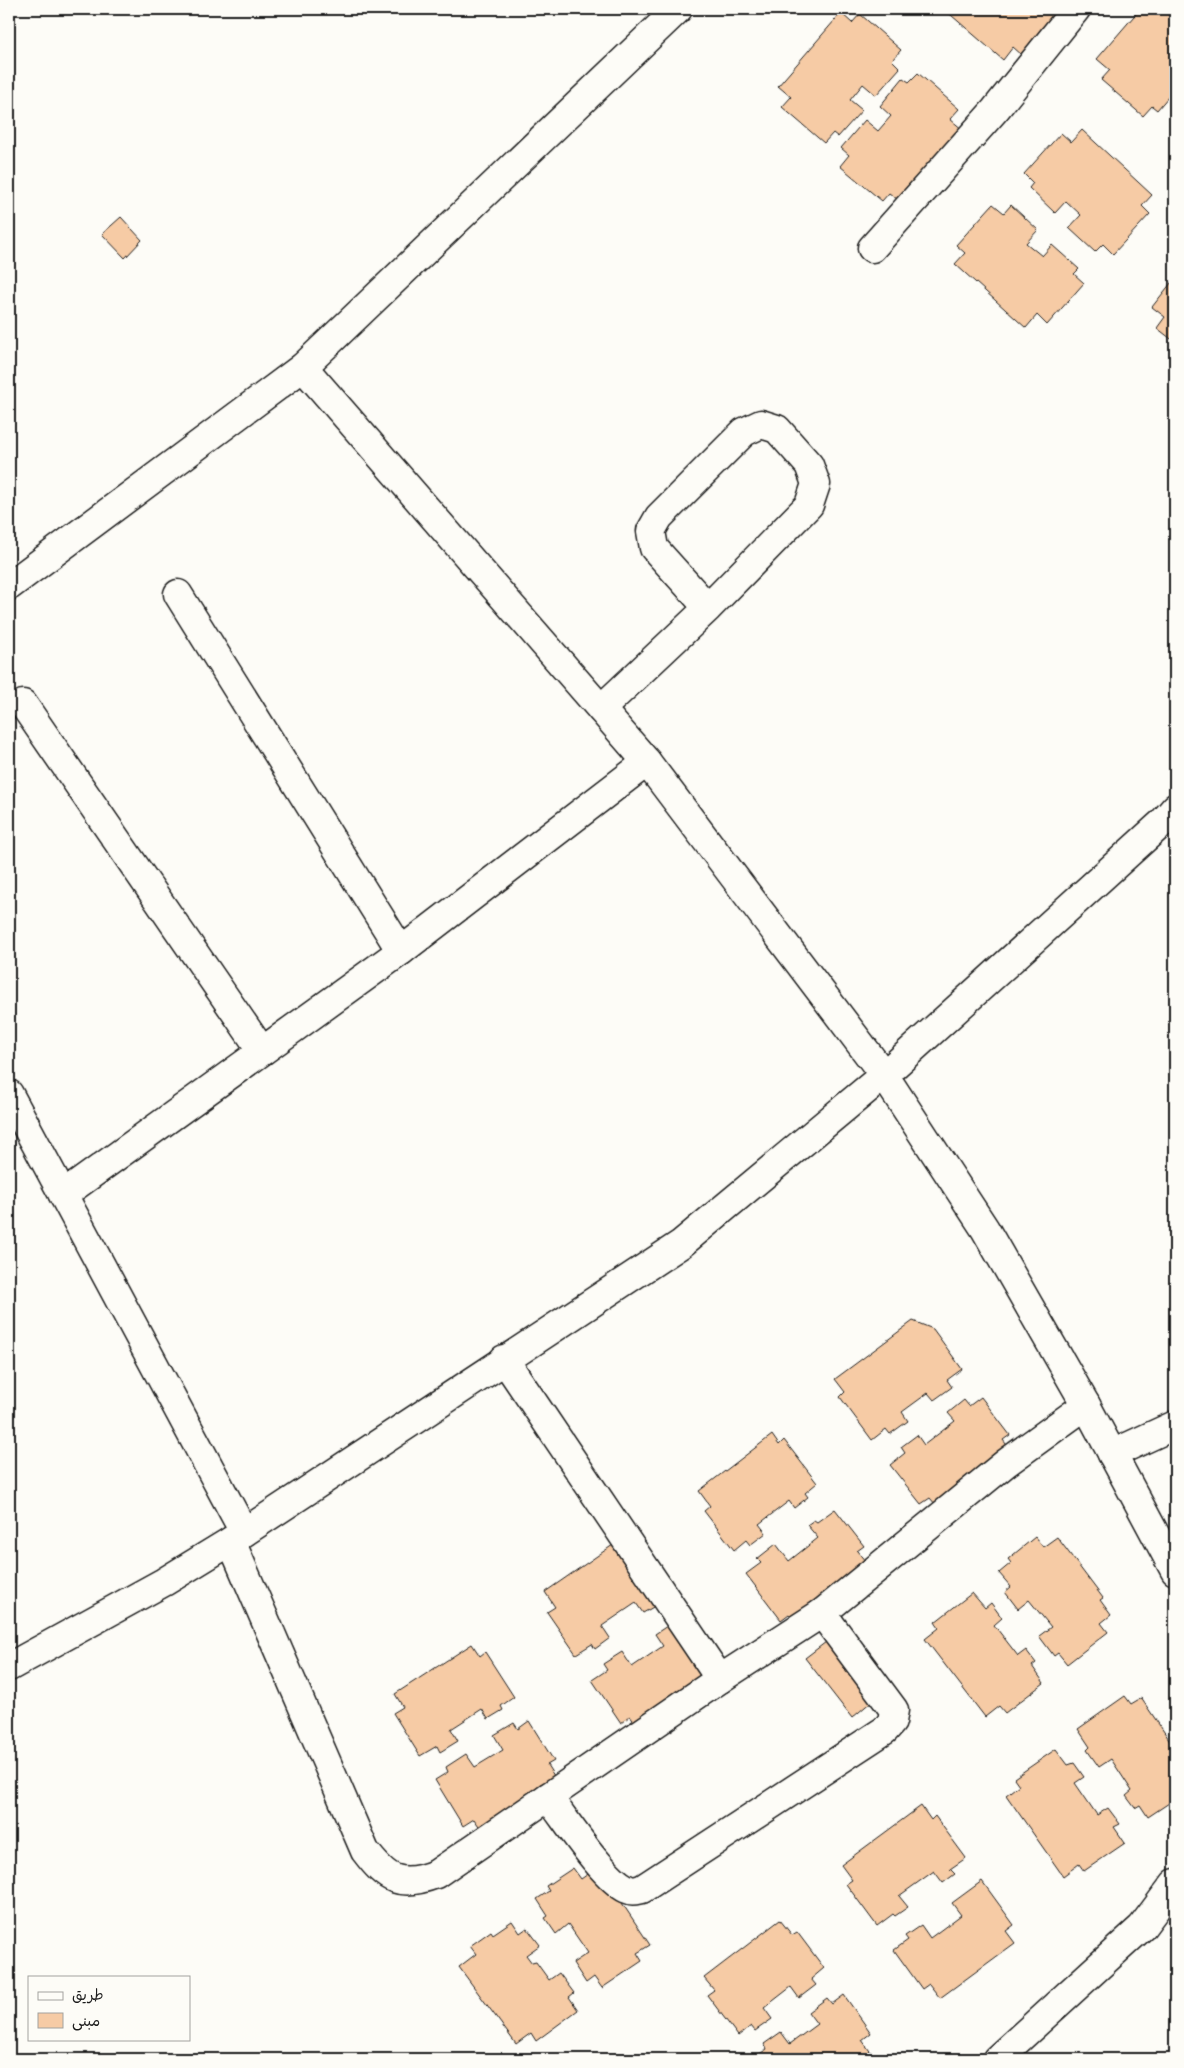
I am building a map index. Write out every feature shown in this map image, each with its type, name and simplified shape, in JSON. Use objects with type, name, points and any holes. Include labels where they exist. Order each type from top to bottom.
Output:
[{"type":"street","points":[[9,586],[303,367],[678,9]]},
{"type":"street","points":[[872,248],[995,110],[1076,9]]},
{"type":"street","points":[[303,367],[647,762],[884,1075],[985,1229],[1086,1404],[1175,1571]]},
{"type":"street","points":[[601,708],[708,608],[809,505],[816,484],[809,464],[777,429],[760,424],[744,432],[659,517],[651,531],[654,548],[708,608]]},
{"type":"street","points":[[178,594],[400,951]]},
{"type":"street","points":[[22,704],[262,1051]]},
{"type":"street","points":[[63,1195],[400,951],[647,762]]},
{"type":"street","points":[[9,1667],[164,1582],[238,1536],[681,1244],[884,1075],[1163,822],[1175,808]]},
{"type":"street","points":[[9,1094],[238,1536],[365,1851],[381,1871],[402,1880],[417,1882],[436,1874],[720,1679],[822,1613],[1006,1464],[1086,1404]]},
{"type":"street","points":[[504,1359],[720,1679]]},
{"type":"street","points":[[1112,1454],[1175,1425]]},
{"type":"street","points":[[548,1797],[608,1875],[626,1889],[634,1891],[642,1889],[885,1730],[892,1722],[894,1710],[822,1613]]},
{"type":"street","points":[[997,2059],[1142,1927],[1175,1883]]},
{"type":"street","points":[[1142,1927],[1175,1915]]},
{"type":"building","points":[[944,9],[1053,9],[1059,14],[1023,56],[1013,47],[1003,60]]},
{"type":"building","points":[[1140,9],[1175,9],[1175,65],[1169,73],[1175,78],[1175,89],[1157,110],[1152,106],[1143,116],[1101,80],[1110,70],[1097,59]]},
{"type":"building","points":[[841,13],[852,23],[860,14],[901,50],[892,60],[900,68],[876,95],[863,84],[850,100],[862,110],[838,137],[833,133],[824,143],[782,107],[791,97],[778,86]]},
{"type":"building","points":[[918,73],[959,109],[950,119],[963,130],[901,202],[889,193],[882,201],[840,166],[849,155],[841,148],[865,120],[878,131],[891,116],[880,106],[903,78],[909,82]]},
{"type":"building","points":[[1082,130],[1152,195],[1142,206],[1150,214],[1113,254],[1103,244],[1095,252],[1069,228],[1081,215],[1066,201],[1055,213],[1029,188],[1033,183],[1024,174],[1061,133],[1071,142]]},
{"type":"building","points":[[993,204],[1004,213],[1011,205],[1038,230],[1026,243],[1042,256],[1052,245],[1079,269],[1074,274],[1084,283],[1047,325],[1037,315],[1026,328],[955,264],[965,253],[956,245]]},
{"type":"building","points":[[121,217],[142,240],[125,258],[102,234]]},
{"type":"building","points":[[1175,278],[1175,342],[1157,328],[1165,317],[1152,307]]},
{"type":"building","points":[[913,1321],[933,1329],[962,1369],[947,1380],[952,1387],[934,1400],[928,1393],[902,1412],[908,1421],[890,1434],[886,1429],[872,1440],[840,1397],[845,1392],[835,1379]]},
{"type":"building","points":[[981,1397],[1010,1435],[1003,1440],[1013,1453],[941,1511],[930,1498],[921,1504],[890,1465],[905,1453],[901,1447],[917,1435],[924,1445],[955,1421],[948,1413],[964,1400],[969,1406]]},
{"type":"building","points":[[772,1435],[779,1445],[784,1440],[817,1483],[805,1493],[808,1497],[794,1508],[789,1501],[759,1524],[766,1533],[750,1545],[746,1540],[734,1550],[704,1511],[710,1506],[699,1491]]},
{"type":"building","points":[[835,1509],[864,1546],[857,1551],[870,1567],[796,1623],[789,1614],[781,1620],[746,1574],[761,1563],[757,1559],[776,1544],[789,1561],[818,1538],[807,1525],[814,1520],[817,1522]]},
{"type":"building","points":[[1035,1537],[1043,1547],[1057,1537],[1103,1598],[1100,1600],[1111,1615],[1101,1623],[1108,1632],[1067,1664],[1058,1653],[1054,1656],[1039,1636],[1051,1627],[1029,1600],[1018,1609],[1005,1592],[1011,1587],[999,1573],[1011,1563],[1008,1559]]},
{"type":"building","points":[[623,1538],[655,1606],[643,1613],[636,1603],[602,1626],[610,1638],[595,1649],[592,1644],[576,1654],[547,1612],[555,1607],[545,1592]]},
{"type":"building","points":[[972,1593],[985,1608],[991,1603],[1002,1618],[994,1625],[1018,1656],[1026,1650],[1036,1663],[1032,1666],[1044,1683],[1005,1713],[999,1706],[985,1717],[925,1639],[939,1628],[935,1622]]},
{"type":"building","points":[[670,1624],[711,1682],[639,1729],[630,1716],[621,1723],[592,1680],[607,1670],[603,1664],[622,1652],[632,1667],[663,1646],[655,1634]]},
{"type":"building","points":[[826,1642],[872,1701],[852,1718],[805,1658]]},
{"type":"building","points":[[472,1644],[480,1656],[485,1652],[514,1697],[501,1706],[503,1710],[488,1719],[482,1709],[451,1729],[458,1741],[440,1752],[437,1746],[420,1756],[393,1713],[403,1707],[395,1694]]},
{"type":"building","points":[[1125,1696],[1131,1704],[1141,1698],[1175,1748],[1175,1799],[1148,1817],[1140,1805],[1135,1808],[1126,1796],[1132,1791],[1111,1759],[1099,1767],[1087,1750],[1090,1747],[1078,1729]]},
{"type":"building","points":[[529,1721],[554,1761],[547,1765],[558,1782],[481,1829],[474,1819],[463,1826],[435,1780],[448,1772],[446,1767],[466,1754],[475,1767],[503,1750],[494,1735],[514,1723],[518,1729]]},
{"type":"building","points":[[1056,1749],[1068,1765],[1074,1763],[1084,1777],[1075,1783],[1097,1815],[1108,1808],[1120,1824],[1114,1827],[1125,1843],[1084,1871],[1079,1864],[1063,1876],[1006,1795],[1019,1785],[1014,1778]]},
{"type":"building","points":[[921,1806],[931,1820],[935,1816],[966,1858],[950,1869],[955,1874],[943,1883],[934,1871],[899,1896],[908,1907],[895,1916],[893,1914],[877,1926],[846,1884],[852,1880],[841,1865]]},
{"type":"building","points":[[598,1867],[650,1945],[637,1953],[642,1961],[602,1988],[594,1977],[586,1983],[573,1963],[588,1953],[568,1924],[556,1934],[545,1918],[548,1916],[537,1899],[549,1891],[546,1886],[573,1868],[581,1879]]},
{"type":"building","points":[[982,1881],[1014,1925],[1006,1931],[1015,1943],[940,1998],[929,1984],[922,1989],[894,1950],[908,1940],[905,1936],[921,1925],[930,1938],[961,1915],[952,1903]]},
{"type":"building","points":[[780,1920],[792,1935],[797,1932],[824,1968],[811,1979],[816,1985],[799,1998],[791,1987],[764,2008],[772,2019],[755,2031],[751,2026],[738,2036],[707,1995],[714,1990],[704,1978]]},
{"type":"building","points":[[512,1921],[520,1933],[527,1928],[540,1945],[526,1955],[532,1963],[536,1962],[549,1980],[559,1973],[574,1993],[569,1997],[578,2010],[536,2041],[531,2033],[516,2044],[459,1967],[476,1954],[470,1946],[491,1931],[493,1934]]},
{"type":"building","points":[[844,1995],[871,2033],[862,2040],[872,2054],[864,2059],[752,2059],[767,2049],[764,2044],[781,2032],[790,2044],[817,2024],[808,2012],[827,1998],[832,2004]]}]
